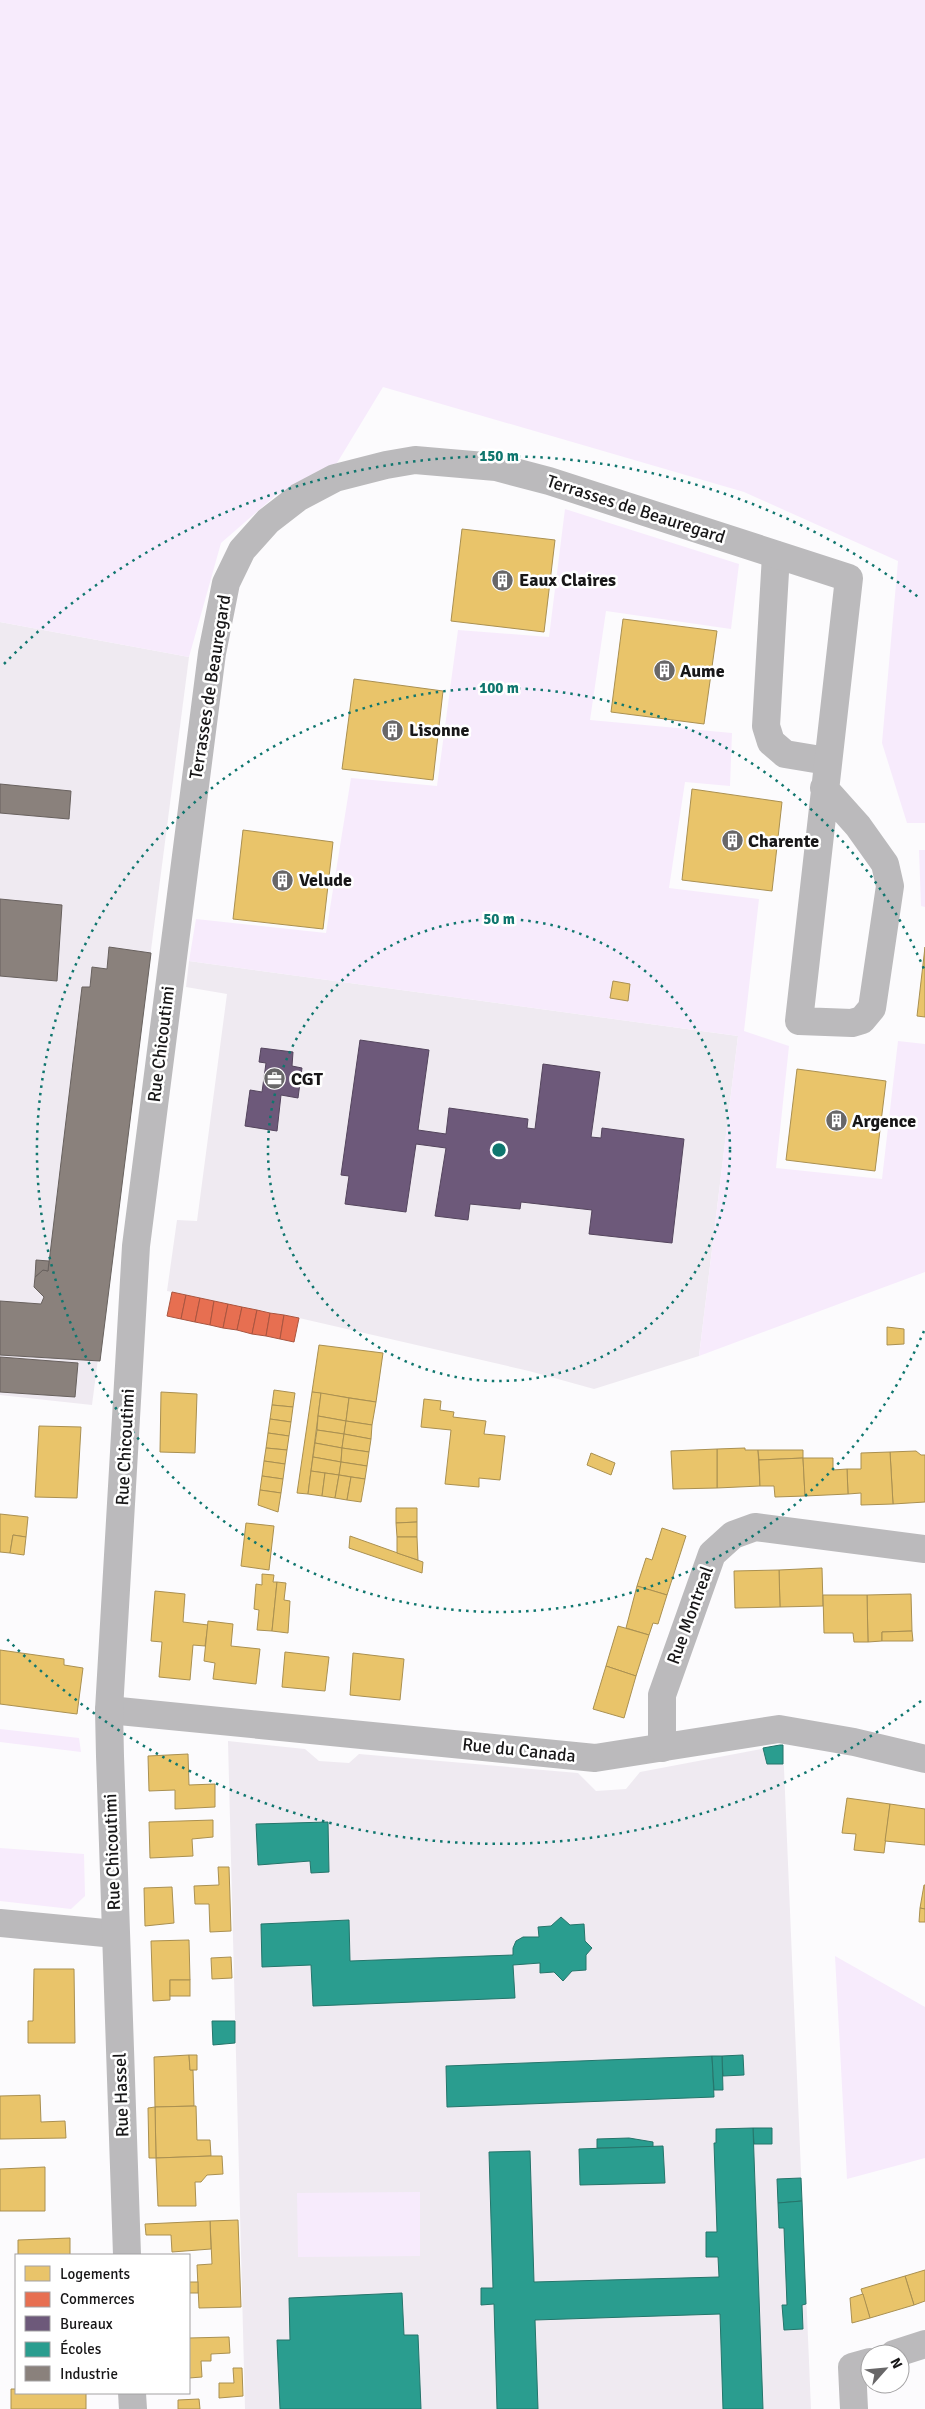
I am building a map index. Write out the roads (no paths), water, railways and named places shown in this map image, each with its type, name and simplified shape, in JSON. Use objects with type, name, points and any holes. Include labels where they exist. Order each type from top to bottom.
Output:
[{"type":"street","name":"Terrasses de Beauregard","points":[[171,963],[212,648],[226,583],[242,550],[268,521],[299,497],[336,478],[414,460],[496,467],[550,481],[849,578],[827,761],[824,788],[799,1021],[852,1023],[862,1020],[872,1008],[890,886],[885,864],[858,826],[824,788]]},
{"type":"street","points":[[776,555],[766,726],[771,742],[785,754],[827,761]]},
{"type":"street","name":"Rue Chicoutimi","points":[[115,1934],[109,1710],[136,1246],[171,963]]},
{"type":"street","name":"Rue Montreal","points":[[662,1748],[662,1695],[712,1554],[733,1535],[754,1527],[925,1549]]},
{"type":"street","name":"Rue du Canada","points":[[109,1710],[595,1758],[778,1729],[830,1738],[925,1759]]},
{"type":"street","points":[[0,1923],[115,1934]]},
{"type":"street","name":"Rue Hassel","points":[[115,1934],[127,2254]]},
{"type":"street","points":[[910,2349],[925,2344]]},
{"type":"street","points":[[854,2409],[852,2368],[860,2365]]},
{"type":"street","points":[[132,2394],[133,2409]]},
{"type":"place","name":"Eaux Claires","points":[[503,580]]},
{"type":"place","name":"Aume","points":[[664,671]]},
{"type":"place","name":"Lisonne","points":[[393,730]]},
{"type":"place","name":"Charente","points":[[732,841]]},
{"type":"place","name":"Velude","points":[[283,880]]},
{"type":"place","name":"CGT","points":[[275,1079]]},
{"type":"place","name":"Argence","points":[[836,1121]]}]
